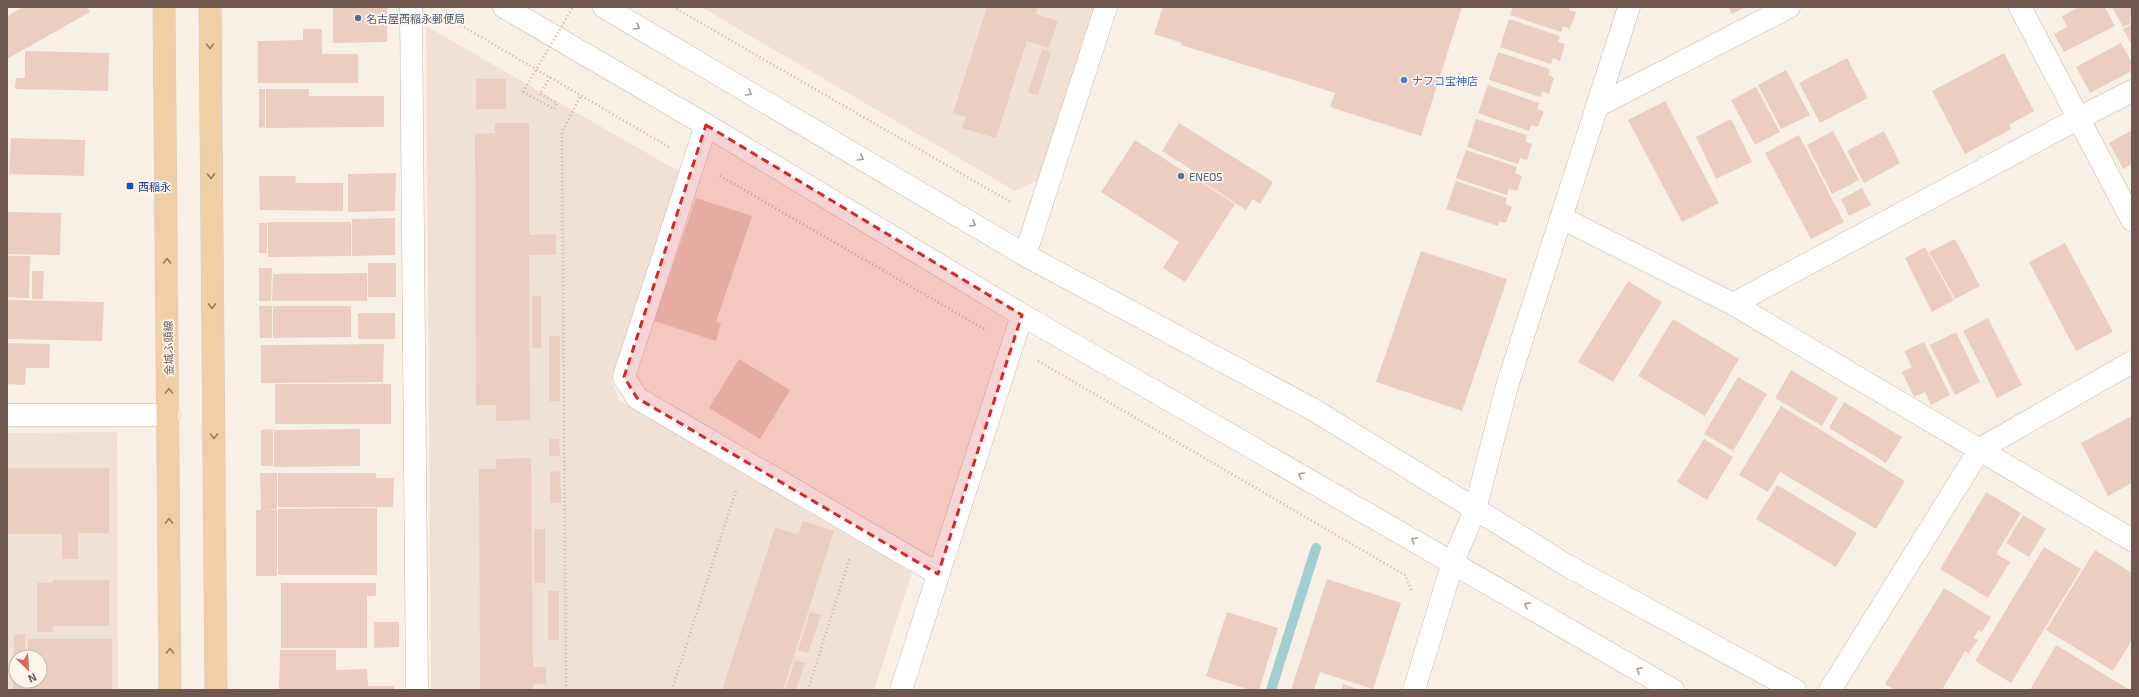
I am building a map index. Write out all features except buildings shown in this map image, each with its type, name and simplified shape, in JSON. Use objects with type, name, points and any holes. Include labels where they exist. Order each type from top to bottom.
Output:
[{"type":"main road","name":"金城ふ頭線","points":[[164,7],[169,415],[170,690]]},
{"type":"main road","points":[[210,7],[216,690]]},
{"type":"street","points":[[411,7],[417,690]]},
{"type":"street","points":[[504,7],[706,125],[1022,315],[1673,690]]},
{"type":"street","points":[[604,7],[1025,255],[1314,410],[1474,510],[1568,566],[1795,690]]},
{"type":"street","points":[[1025,255],[1106,7]]},
{"type":"street","points":[[1414,690],[1453,562],[1474,510],[1507,386],[1629,7]]},
{"type":"street","points":[[1596,106],[1789,7]]},
{"type":"street","points":[[2020,7],[2132,220]]},
{"type":"street","points":[[1733,304],[2132,91]]},
{"type":"street","points":[[706,125],[624,378],[637,398],[938,574]]},
{"type":"street","points":[[1562,218],[1733,304],[2132,540]]},
{"type":"street","points":[[901,690],[1022,315]]},
{"type":"street","points":[[1830,690],[1980,449],[2132,362]]},
{"type":"street","points":[[7,415],[169,415]]},
{"type":"path","points":[[550,77],[540,94],[557,103],[554,108],[523,92],[572,7]]},
{"type":"path","points":[[673,7],[1038,218]]},
{"type":"path","points":[[436,11],[1404,575],[1412,592],[1412,598]]},
{"type":"path","points":[[566,690],[562,132],[581,95]]},
{"type":"path","points":[[672,690],[746,461]]},
{"type":"path","points":[[808,690],[859,528]]},
{"type":"highlighted area","points":[[706,125],[1022,315],[938,574],[637,398],[624,377]]},
{"type":"shaded area","points":[[701,7],[1097,7],[1044,178],[1015,191]]},
{"type":"shaded area","points":[[426,26],[680,172],[612,381],[619,400],[912,573],[874,690],[431,690]]},
{"type":"shaded area","points":[[117,432],[118,690],[7,690],[7,433]]},
{"type":"waterway","points":[[1271,690],[1316,548]]},
{"type":"place","name":"名古屋西稲永郵便局","points":[[358,18]]},
{"type":"place","name":"ナフコ宝神店","points":[[1404,80]]},
{"type":"place","name":"ENEOS","points":[[1181,176]]},
{"type":"place","name":"西稲永","points":[[130,186]]}]
